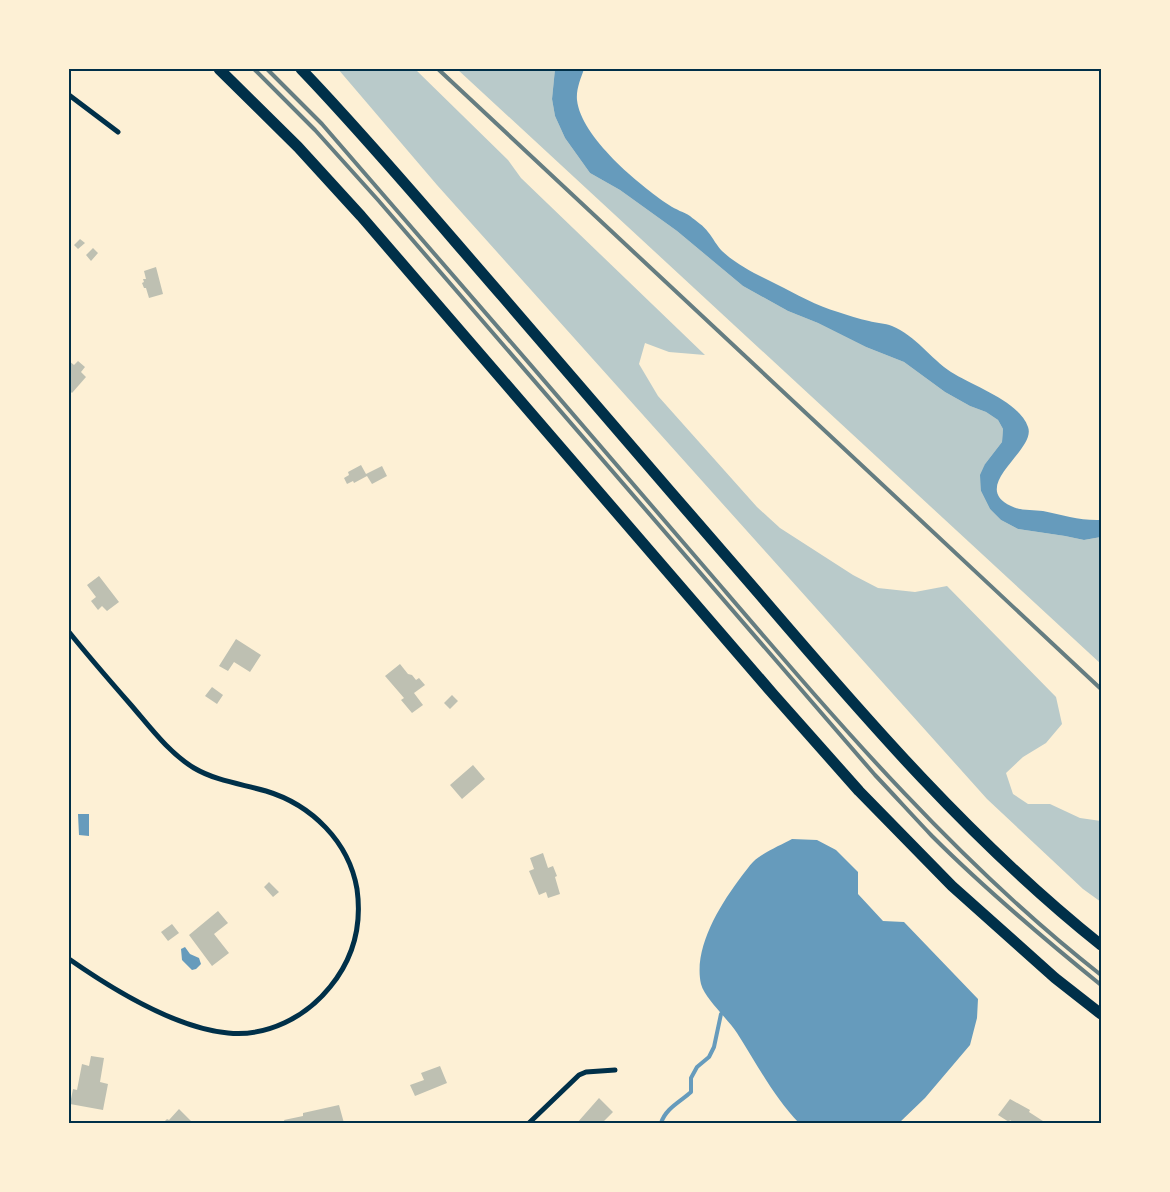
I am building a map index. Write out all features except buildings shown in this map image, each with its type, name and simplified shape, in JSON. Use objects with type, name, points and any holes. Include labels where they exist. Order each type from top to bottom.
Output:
[{"type":"highway","points":[[219,69],[298,147],[361,216],[760,679],[859,791],[952,886],[1055,978],[1101,1014]]},
{"type":"highway","points":[[301,69],[401,179],[897,752],[954,813],[1101,945]]},
{"type":"street","points":[[69,95],[118,132]]},
{"type":"street","points":[[69,632],[157,735],[176,754],[194,768],[214,777],[268,792],[301,807],[320,821],[338,843],[353,873],[358,906],[358,924],[354,944],[346,964],[323,997],[298,1017],[257,1031],[230,1034],[212,1031],[170,1017],[120,992],[69,959]]},
{"type":"street","points":[[529,1123],[579,1076],[586,1072],[615,1070]]},
{"type":"shaded area","points":[[338,69],[415,69],[508,160],[521,178],[705,355],[669,352],[645,343],[639,364],[658,396],[757,507],[780,528],[853,575],[878,588],[915,592],[947,586],[1056,697],[1062,724],[1046,743],[1023,757],[1006,773],[1013,794],[1028,804],[1050,804],[1080,818],[1101,821],[1101,902],[1083,889],[987,799],[437,185]]},
{"type":"shaded area","points":[[457,69],[555,69],[552,99],[555,116],[565,138],[590,173],[620,190],[677,231],[743,286],[788,311],[818,323],[866,347],[904,362],[945,392],[998,420],[1003,429],[1002,442],[985,464],[981,491],[990,509],[1001,520],[1018,529],[1084,540],[1101,537],[1101,664]]},
{"type":"water","points":[[555,69],[584,69],[578,88],[577,100],[581,114],[600,144],[628,173],[669,205],[690,216],[702,226],[722,251],[735,261],[755,274],[807,300],[861,319],[889,325],[901,330],[951,372],[994,395],[1015,409],[1028,427],[1028,436],[1000,478],[997,488],[1000,498],[1018,509],[1043,511],[1079,519],[1101,520],[1101,537],[1084,540],[1018,529],[1001,520],[990,509],[981,491],[980,475],[985,464],[1002,442],[1003,429],[998,420],[945,392],[904,362],[866,347],[818,323],[788,311],[743,286],[677,231],[620,190],[590,173],[565,138],[555,116],[552,99]]},
{"type":"water","points":[[78,814],[89,814],[89,836],[79,835]]},
{"type":"water","points":[[792,839],[817,840],[836,850],[858,872],[858,894],[883,921],[904,922],[978,999],[977,1018],[970,1045],[925,1098],[899,1123],[799,1123],[773,1091],[737,1033],[703,990],[700,970],[701,956],[710,928],[725,900],[753,862],[766,852]]},
{"type":"water","points":[[185,947],[190,954],[199,958],[201,964],[196,969],[192,970],[182,960],[181,949]]},
{"type":"waterway","points":[[661,1123],[666,1113],[691,1092],[691,1078],[697,1067],[709,1057],[714,1047],[721,1014]]},
{"type":"railway","points":[[254,69],[315,130],[378,200],[875,775],[932,836],[993,894],[1101,985]]},
{"type":"railway","points":[[267,69],[322,124],[850,735],[897,786],[995,884],[1047,931],[1101,975]]},
{"type":"railway","points":[[438,69],[1101,689]]}]
